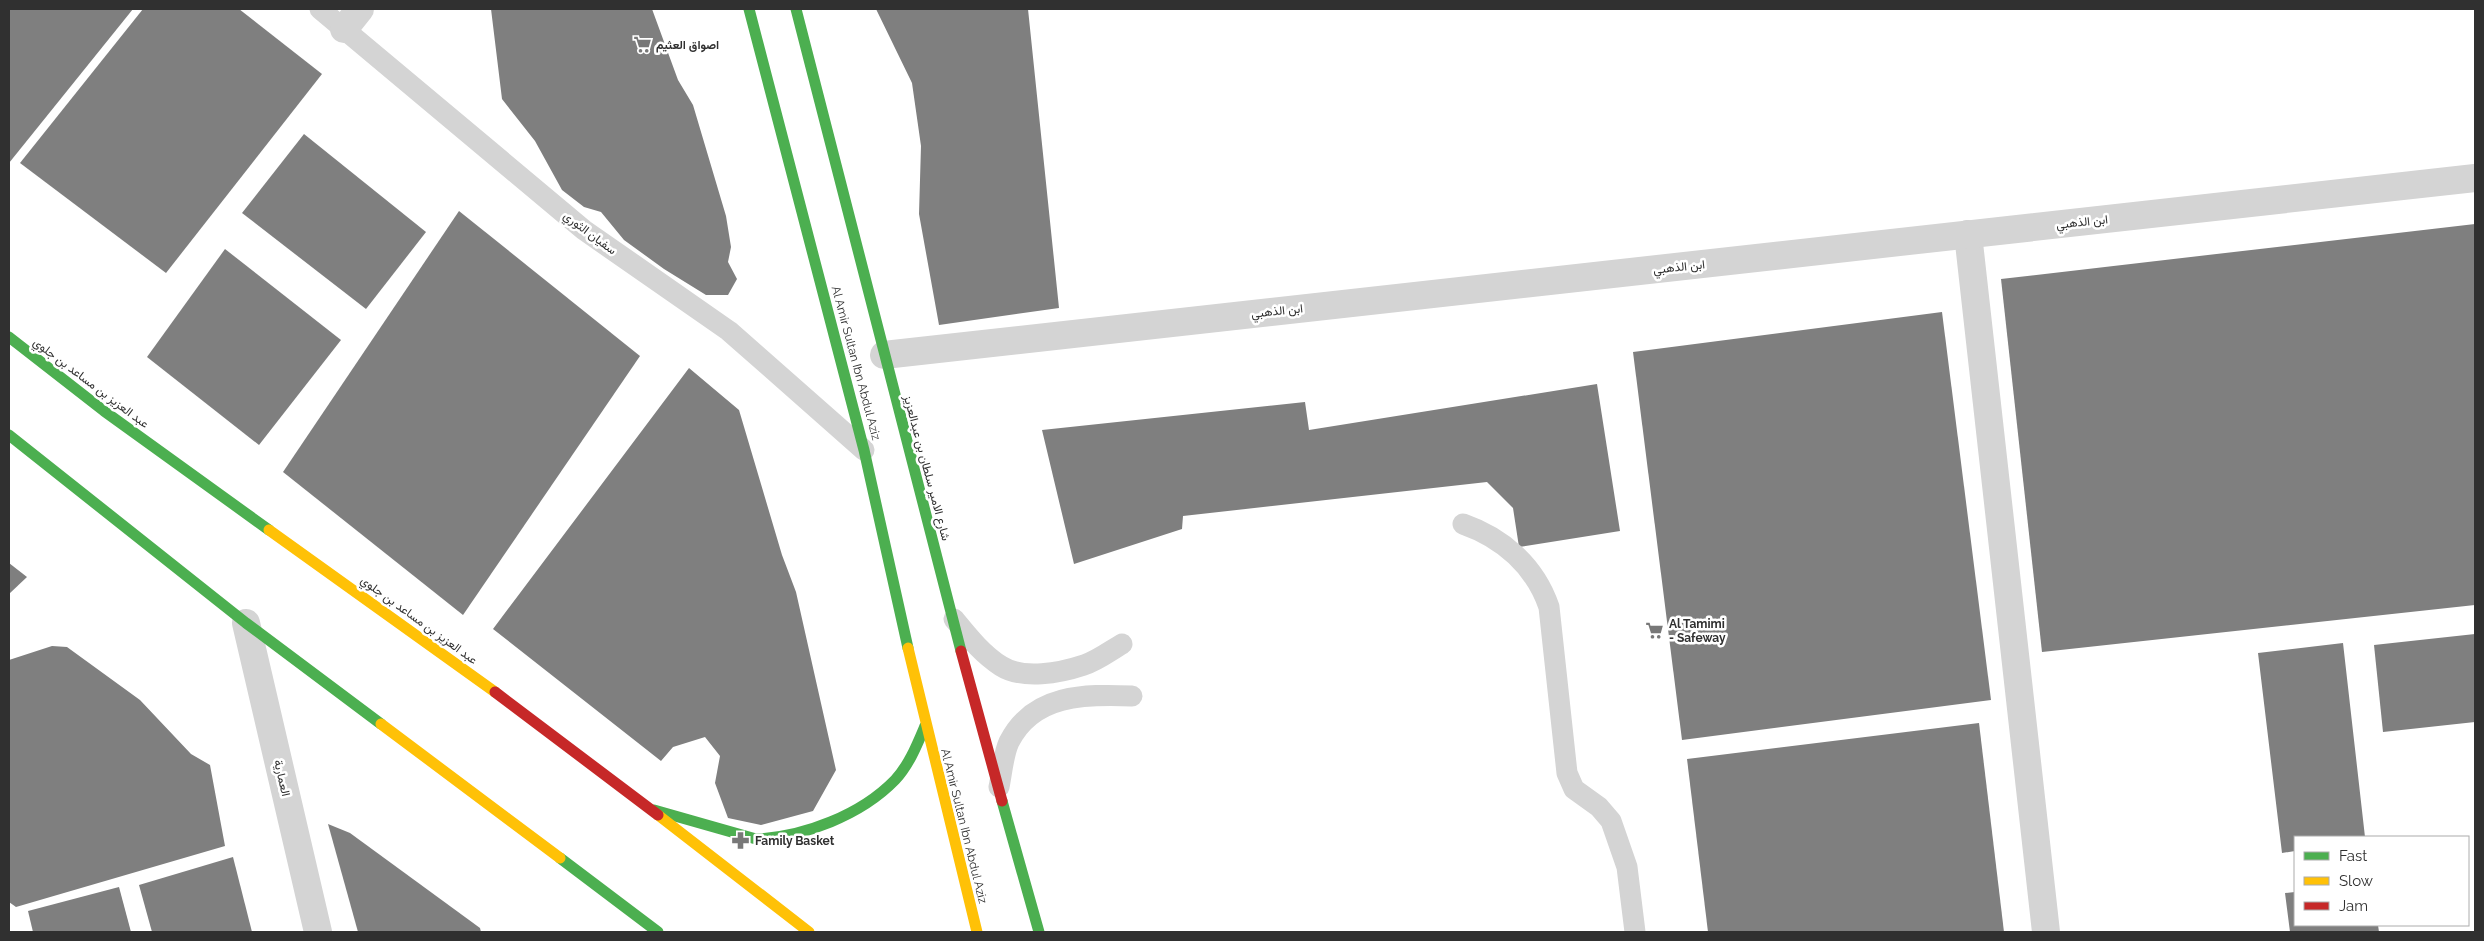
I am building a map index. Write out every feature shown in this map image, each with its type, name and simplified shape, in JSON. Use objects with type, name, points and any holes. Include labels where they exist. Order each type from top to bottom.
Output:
[{"type":"street","name":"Al Amir Sultan Ibn Abdul Aziz","points":[[749,9],[864,450],[925,726],[977,932]]},
{"type":"street","name":"شارع الامير سلطان بن عبدالعزيز","points":[[796,9],[952,617],[998,790],[1039,932]]},
{"type":"street","name":"ابن الذهبي","points":[[884,355],[2475,178]]},
{"type":"street","points":[[1968,234],[2046,932]]},
{"type":"street","name":"عبد العزيز بن مساعد بن جلوي","points":[[9,337],[78,394],[399,622],[654,810],[809,932]]},
{"type":"street","points":[[9,435],[246,623],[658,932]]},
{"type":"street","name":"العمارية","points":[[246,623],[318,932]]},
{"type":"street","points":[[654,810],[756,839],[770,840],[812,830],[883,792],[907,765],[925,726]]},
{"type":"lane","name":"سفيان الثوري","points":[[320,9],[352,19],[584,230],[729,331],[864,450]]},
{"type":"lane","points":[[1462,524],[1480,530],[1514,553],[1543,589],[1549,607],[1567,773],[1574,789],[1599,807],[1613,825],[1627,867],[1635,932]]},
{"type":"lane","points":[[952,617],[976,645],[1002,666],[1022,672],[1042,674],[1085,665],[1122,644]]},
{"type":"lane","points":[[998,790],[1009,742],[1032,713],[1052,702],[1093,694],[1132,696]]},
{"type":"building","points":[[9,9],[133,9],[9,163]]},
{"type":"building","points":[[143,9],[239,9],[322,74],[166,273],[20,163]]},
{"type":"building","points":[[491,9],[652,9],[678,80],[693,105],[726,216],[731,247],[728,262],[737,279],[728,295],[706,295],[664,269],[624,240],[601,212],[584,207],[562,190],[535,141],[502,99]]},
{"type":"building","points":[[876,9],[1028,9],[1059,308],[939,325],[919,214],[921,146],[912,83]]},
{"type":"building","points":[[304,134],[426,232],[366,309],[242,213]]},
{"type":"building","points":[[459,211],[640,356],[463,615],[283,472]]},
{"type":"building","points":[[2475,224],[2475,605],[2042,652],[2001,279]]},
{"type":"building","points":[[225,249],[341,340],[259,445],[147,357]]},
{"type":"building","points":[[1942,312],[1991,700],[1682,740],[1633,352]]},
{"type":"building","points":[[689,368],[739,410],[782,555],[796,592],[836,770],[813,811],[761,825],[728,818],[715,783],[720,756],[705,737],[673,747],[661,761],[493,629]]},
{"type":"building","points":[[1597,384],[1620,531],[1519,547],[1513,508],[1487,482],[1183,516],[1182,529],[1074,564],[1042,430],[1305,402],[1309,430]]},
{"type":"building","points":[[9,563],[27,577],[9,594]]},
{"type":"building","points":[[2475,634],[2475,722],[2383,732],[2374,645]]},
{"type":"building","points":[[2343,643],[2365,836],[2294,836],[2294,851],[2282,853],[2258,653]]},
{"type":"building","points":[[52,646],[67,647],[140,700],[191,754],[210,765],[225,846],[16,907],[9,902],[9,660]]},
{"type":"building","points":[[1979,723],[2004,932],[1708,932],[1687,759]]},
{"type":"building","points":[[328,824],[350,833],[480,928],[481,932],[358,932]]},
{"type":"building","points":[[233,857],[252,932],[152,932],[139,885]]},
{"type":"building","points":[[119,887],[131,932],[33,932],[28,911]]},
{"type":"building","points":[[2294,892],[2294,926],[2378,926],[2379,932],[2290,932],[2285,893]]},
{"type":"traffic: fast","points":[[749,9],[864,450],[908,648]]},
{"type":"traffic: fast","points":[[796,9],[961,651]]},
{"type":"traffic: fast","points":[[9,337],[104,411],[269,530]]},
{"type":"traffic: fast","points":[[9,435],[246,623],[381,724]]},
{"type":"traffic: fast","points":[[654,810],[756,839],[793,834],[812,829],[849,814],[881,793],[895,780],[909,761],[925,726]]},
{"type":"traffic: fast","points":[[1002,801],[1039,932]]},
{"type":"traffic: fast","points":[[560,858],[658,932]]},
{"type":"traffic: slow","points":[[269,530],[495,692]]},
{"type":"traffic: slow","points":[[908,648],[977,932]]},
{"type":"traffic: slow","points":[[381,724],[560,858]]},
{"type":"traffic: slow","points":[[658,815],[809,932]]},
{"type":"traffic: jam","points":[[961,651],[1002,801]]},
{"type":"traffic: jam","points":[[495,692],[658,815]]},
{"type":"place","name":"اصواق العثيم","points":[[642,45]]},
{"type":"place","name":"Al Tamimi - Safeway","points":[[1655,631]]},
{"type":"place","name":"Family Basket","points":[[741,841]]}]
